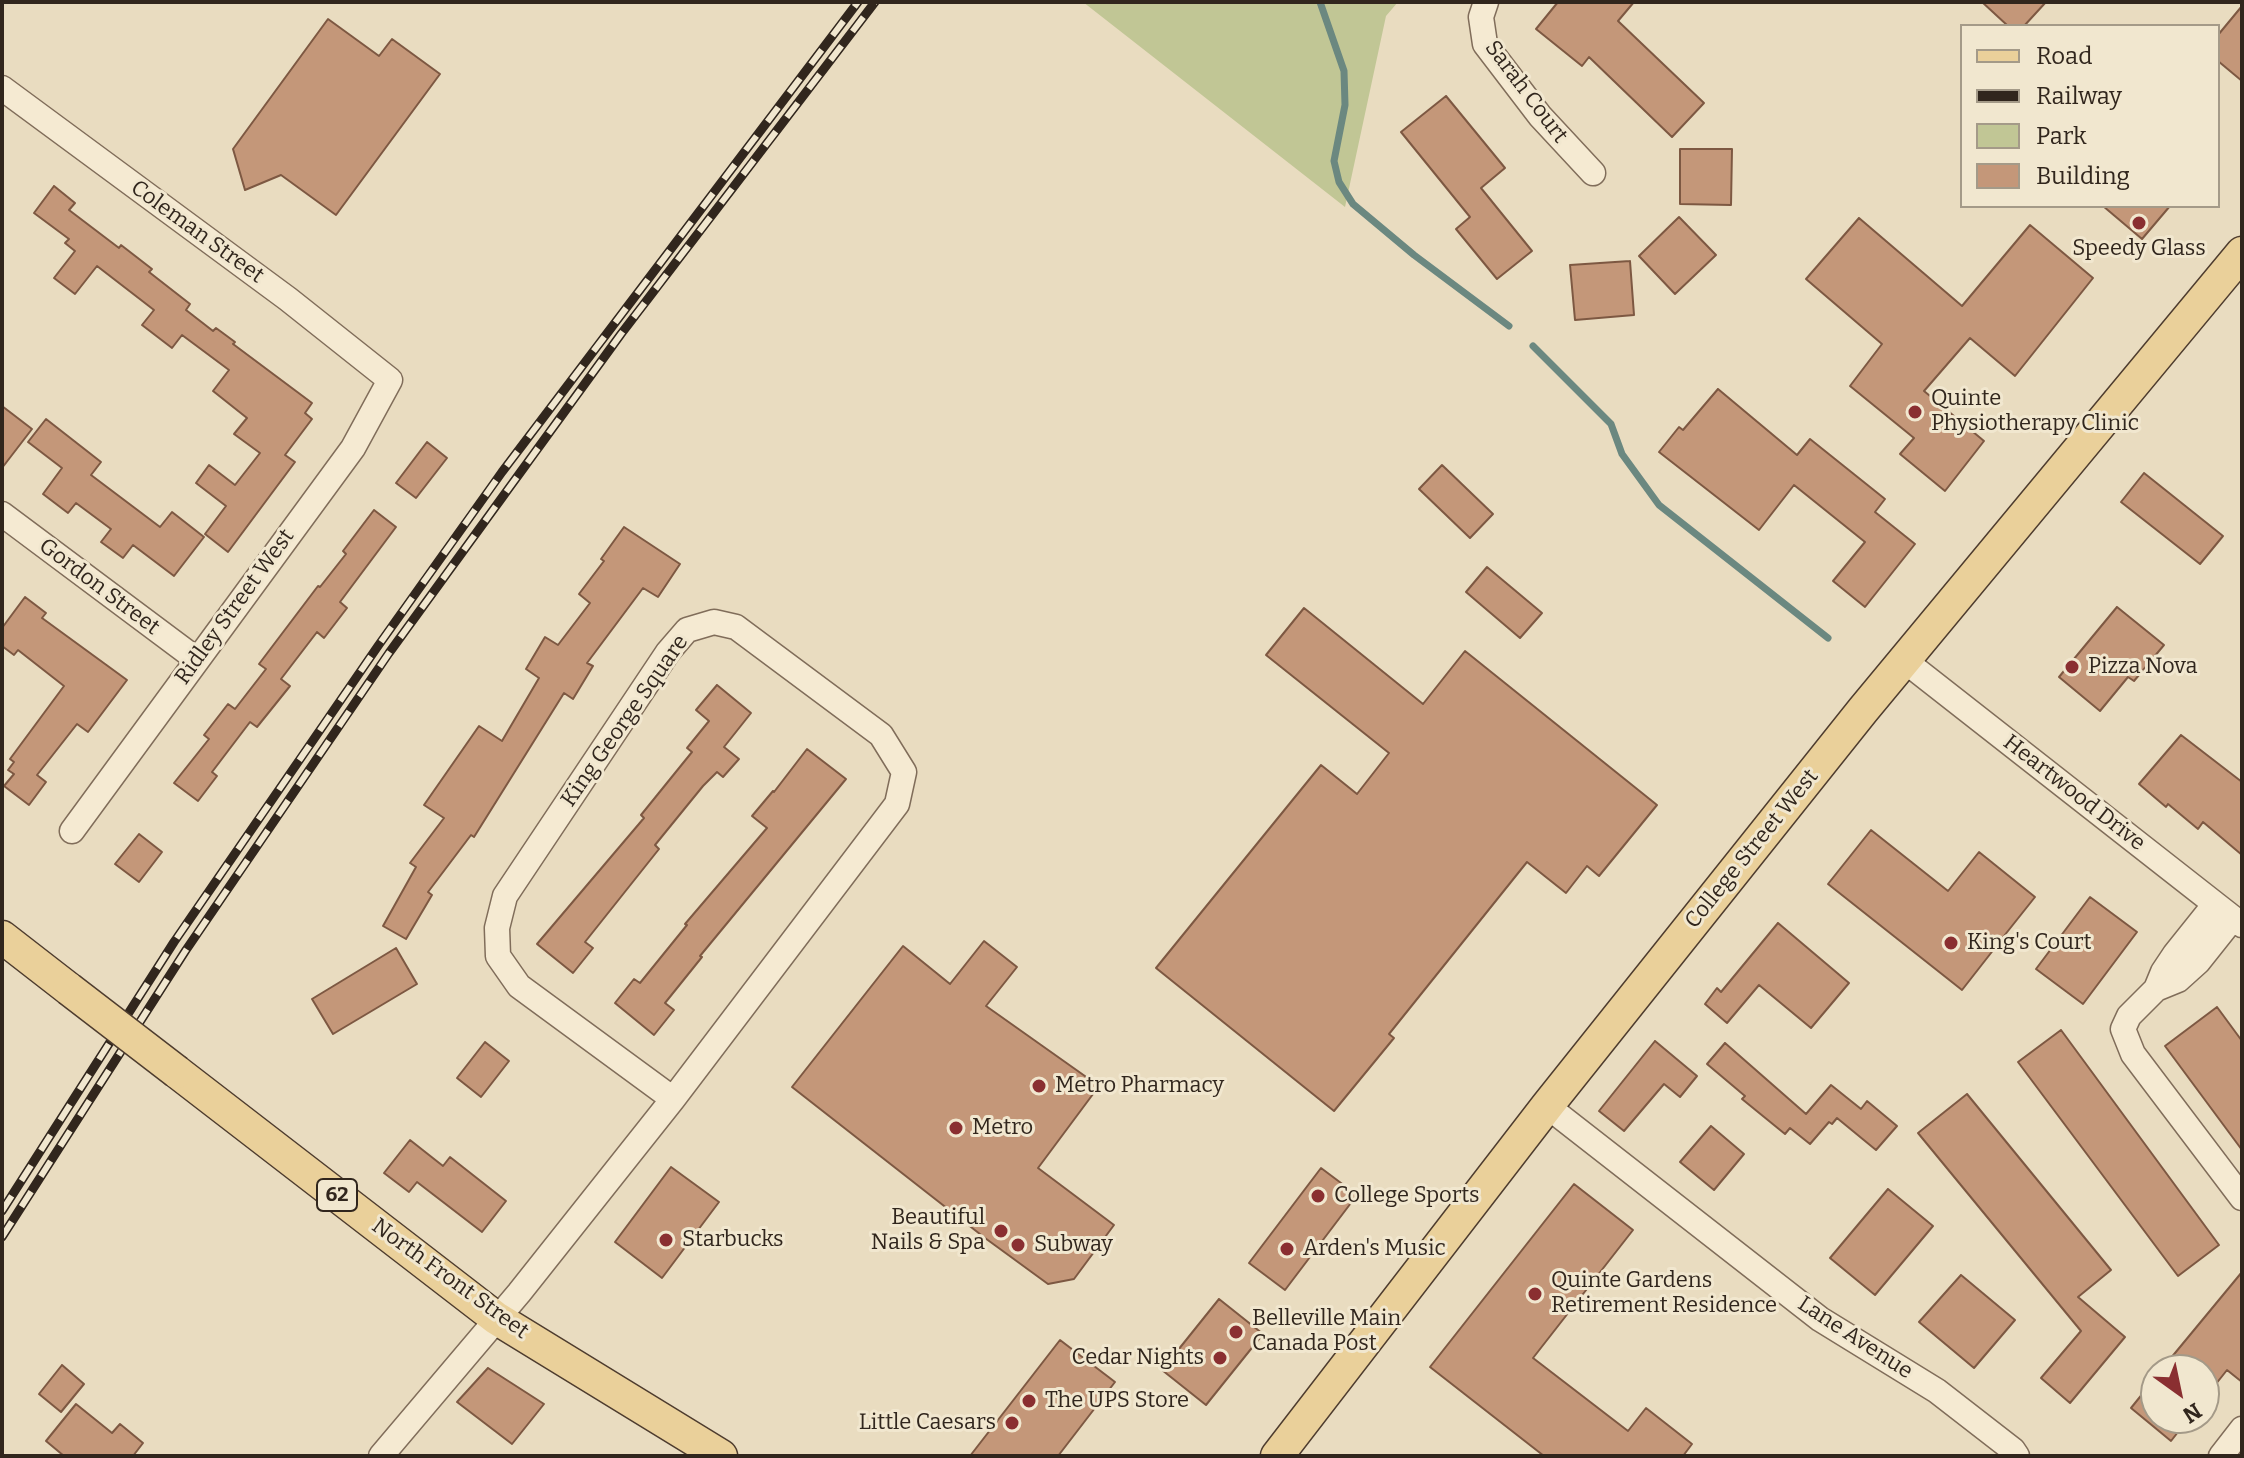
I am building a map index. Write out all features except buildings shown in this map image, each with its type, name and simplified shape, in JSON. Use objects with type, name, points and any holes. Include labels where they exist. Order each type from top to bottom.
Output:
[{"type":"main road","name":"College Street West","points":[[1277,1456],[1547,1106],[1853,722],[2242,253]]},
{"type":"main road","name":"North Front Street","points":[[2,937],[496,1318],[721,1456]]},
{"type":"street","name":"Sarah Court","points":[[1486,2],[1481,17],[1485,44],[1540,116],[1593,173]]},
{"type":"street","name":"Coleman Street","points":[[2,88],[288,299],[390,380]]},
{"type":"street","name":"Ridley Street West","points":[[72,831],[353,448],[390,380]]},
{"type":"street","name":"Gordon Street","points":[[2,514],[196,659]]},
{"type":"street","name":"King George Square","points":[[381,1456],[519,1293],[673,1099],[897,804],[904,772],[881,735],[736,627],[714,622],[687,630],[668,652],[505,896],[497,928],[498,956],[519,986],[673,1099]]},
{"type":"street","name":"Heartwood Drive","points":[[1905,661],[2230,915]]},
{"type":"street","points":[[2230,915],[2175,954],[2156,989],[2129,1016],[2123,1029],[2125,1041],[2242,1198]]},
{"type":"street","name":"Lane Avenue","points":[[1547,1106],[1820,1319],[1937,1391],[2015,1453]]},
{"type":"street","points":[[2221,1456],[2242,1429]]},
{"type":"green space","points":[[1083,2],[1398,2],[1386,16],[1345,207]]},
{"type":"waterway","points":[[1320,2],[1344,71],[1345,105],[1334,161],[1339,182],[1353,204],[1414,255],[1509,326]]},
{"type":"waterway","points":[[1533,346],[1611,424],[1622,454],[1659,505],[1828,638]]},
{"type":"railway","points":[[2,1211],[174,942],[378,646],[502,472],[858,2]]},
{"type":"railway","points":[[2,1237],[186,950],[389,653],[621,334],[875,2]]},
{"type":"place","name":"Speedy Glass","points":[[2139,223]]},
{"type":"place","name":"Quinte Physiotherapy Clinic","points":[[1915,412]]},
{"type":"place","name":"Pizza Nova","points":[[2072,667]]},
{"type":"place","name":"King's Court","points":[[1951,943]]},
{"type":"place","name":"Metro Pharmacy","points":[[1039,1086]]},
{"type":"place","name":"Metro","points":[[956,1128]]},
{"type":"place","name":"College Sports","points":[[1318,1196]]},
{"type":"place","name":"Beautiful Nails & Spa","points":[[1001,1231]]},
{"type":"place","name":"Starbucks","points":[[666,1240]]},
{"type":"place","name":"Subway","points":[[1018,1245]]},
{"type":"place","name":"Arden's Music","points":[[1287,1249]]},
{"type":"place","name":"Quinte Gardens Retirement Residence","points":[[1535,1294]]},
{"type":"place","name":"Belleville Main Canada Post","points":[[1236,1332]]},
{"type":"place","name":"Cedar Nights","points":[[1220,1358]]},
{"type":"place","name":"The UPS Store","points":[[1029,1401]]},
{"type":"place","name":"Little Caesars","points":[[1012,1423]]}]
